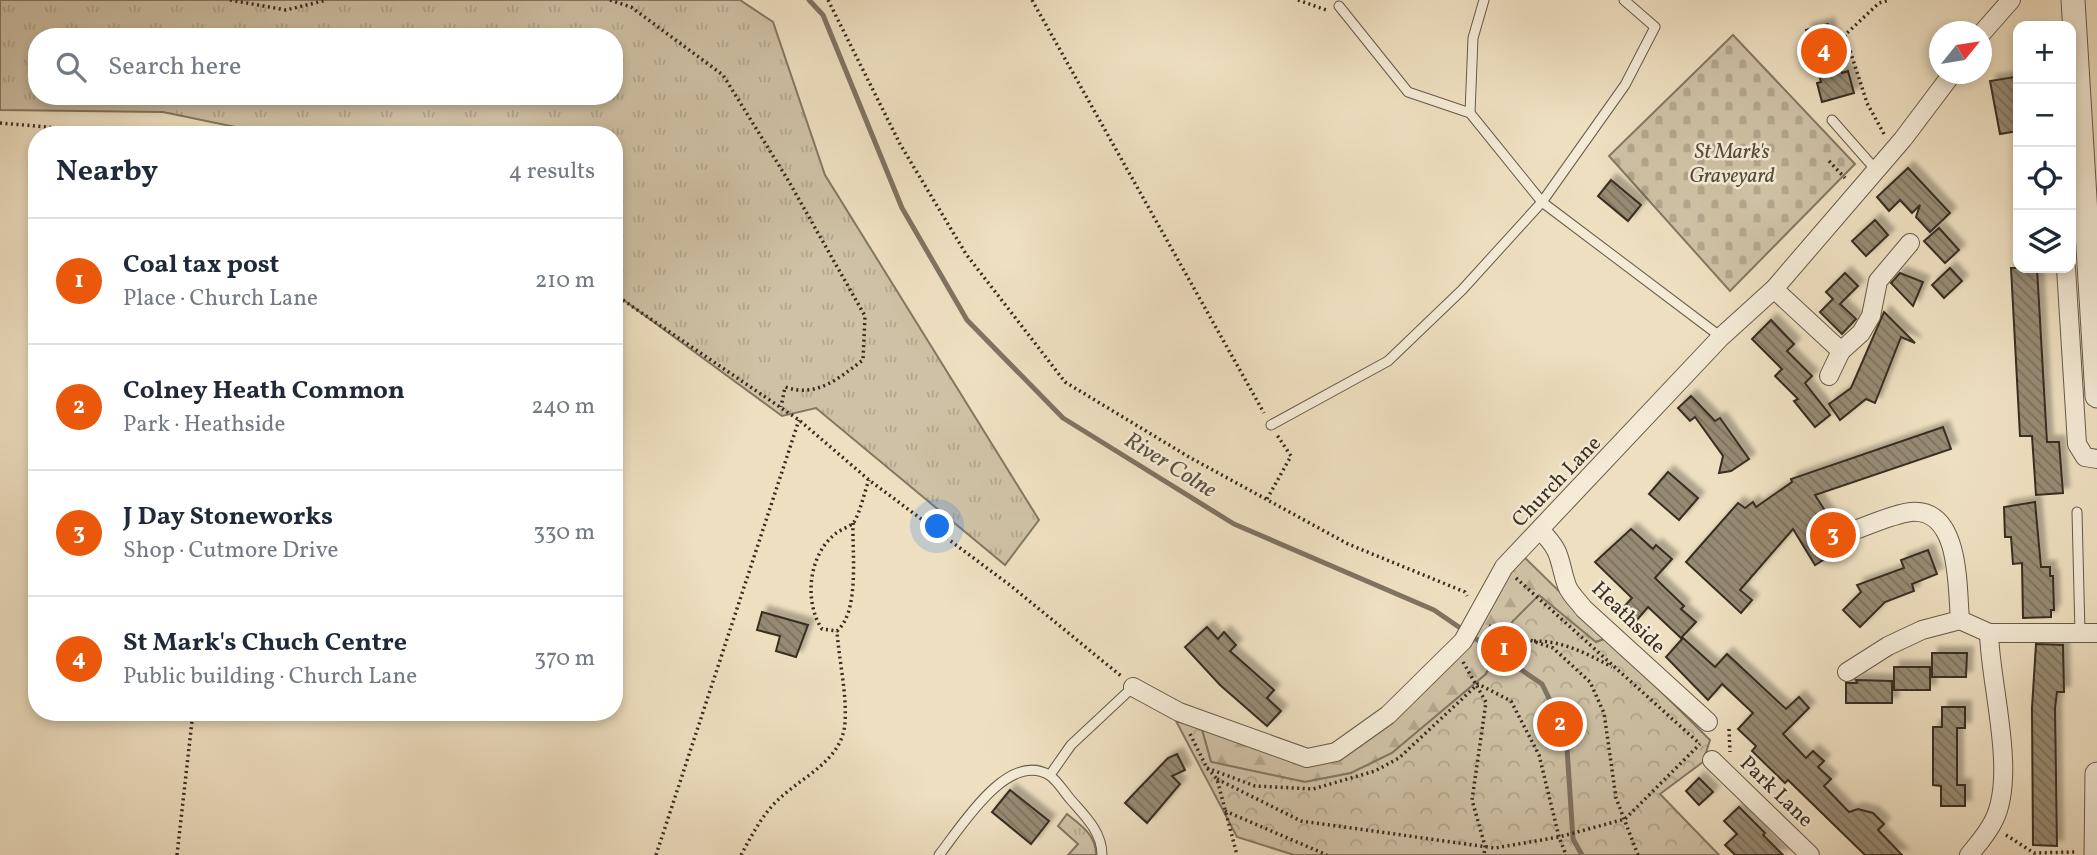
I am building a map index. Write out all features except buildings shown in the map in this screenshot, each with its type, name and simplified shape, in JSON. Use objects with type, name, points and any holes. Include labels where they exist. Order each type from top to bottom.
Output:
[{"type":"street","points":[[1992,22],[2011,0]]},
{"type":"street","points":[[2071,1],[2074,84]]},
{"type":"street","name":"Church Lane","points":[[1133,687],[1179,712],[1307,758],[1336,752],[1388,715],[1460,644],[1504,567],[1541,531],[1721,337],[1774,289],[1877,170],[1944,84]]},
{"type":"street","points":[[2076,147],[2078,226],[2093,254],[2097,396]]},
{"type":"street","points":[[1829,376],[1841,351],[1871,316],[1878,281],[1910,243]]},
{"type":"street","points":[[2066,273],[2077,444],[2085,457],[2097,459]]},
{"type":"street","points":[[1774,289],[1841,351]]},
{"type":"street","points":[[1858,529],[1913,512],[1934,517],[1946,531],[1953,548],[1960,620]]},
{"type":"street","name":"Heathside","points":[[1541,531],[1558,552],[1568,587],[1584,609],[1707,722]]},
{"type":"street","points":[[1847,672],[1888,646],[1922,630],[1960,620],[1989,633],[2089,633]]},
{"type":"street","points":[[1969,855],[1996,818],[2002,790],[1989,633]]},
{"type":"street","name":"Park Lane","points":[[1712,760],[1810,855]]},
{"type":"street","points":[[2096,853],[2097,776]]},
{"type":"lane","points":[[1470,113],[1473,38],[1484,0]]},
{"type":"lane","points":[[1271,425],[1388,361],[1462,290],[1542,202],[1625,85],[1655,27],[1624,0]]},
{"type":"lane","points":[[1339,6],[1408,92],[1470,113],[1542,202],[1721,337]]},
{"type":"lane","points":[[1832,120],[1877,170]]},
{"type":"lane","points":[[2077,512],[2089,633]]},
{"type":"lane","points":[[1051,775],[1071,745],[1133,687]]},
{"type":"lane","points":[[939,855],[1005,778],[1031,771],[1051,775],[1094,828],[1102,855]]},
{"type":"path","points":[[230,0],[286,10],[327,0]]},
{"type":"path","points":[[610,0],[631,7],[723,75],[788,180],[865,316],[863,360],[826,387],[798,391],[785,387],[781,407]]},
{"type":"path","points":[[828,0],[900,144],[966,254],[1065,382],[1189,457],[1348,544],[1465,592],[1474,618],[1497,631],[1553,648],[1590,682],[1604,713],[1616,798],[1638,855]]},
{"type":"path","points":[[1032,0],[1291,456],[1267,499]]},
{"type":"path","points":[[1298,0],[1349,19]]},
{"type":"path","points":[[1887,138],[1867,103],[1844,35],[1879,3],[1891,0]]},
{"type":"path","points":[[0,123],[35,126]]},
{"type":"path","points":[[1829,161],[1847,180]]},
{"type":"path","points":[[623,300],[799,420],[869,480],[1011,586],[1133,687]]},
{"type":"path","points":[[656,855],[799,420]]},
{"type":"path","points":[[853,523],[834,535],[821,555],[809,590],[811,613],[822,629],[837,631],[843,626],[849,608],[855,560],[853,523],[869,480]]},
{"type":"path","points":[[1504,567],[1700,744],[1712,760]]},
{"type":"path","points":[[741,855],[755,829],[779,798],[831,757],[840,742],[845,723],[837,631]]},
{"type":"path","points":[[1530,640],[1552,641],[1579,650],[1617,669]]},
{"type":"path","points":[[1460,644],[1486,702],[1472,800],[1485,846],[1484,855]]},
{"type":"path","points":[[1207,768],[1255,786],[1313,789],[1375,771],[1399,758],[1478,684]]},
{"type":"path","points":[[1478,684],[1511,701],[1539,755],[1566,855]]},
{"type":"path","points":[[1179,712],[1207,768],[1217,779],[1301,821],[1485,846],[1559,837],[1625,819],[1700,744]]},
{"type":"path","points":[[177,855],[192,721]]},
{"type":"path","points":[[1217,779],[1237,855]]},
{"type":"path","points":[[1225,811],[1328,855]]},
{"type":"path","points":[[1996,818],[2007,838],[2034,853],[2096,853]]},
{"type":"green space","points":[[0,0],[740,0],[773,22],[825,175],[1039,520],[1005,565],[816,408],[782,416],[623,300],[623,126],[231,126],[163,112],[0,110]]},
{"type":"green space","name":"St Mark's Graveyard","points":[[1733,35],[1855,164],[1730,291],[1609,156]]},
{"type":"green space","points":[[1523,556],[1607,638],[1596,642],[1513,621],[1486,674],[1392,753],[1351,773],[1305,782],[1211,762],[1201,726],[1257,749],[1344,756],[1388,726],[1455,661],[1505,578]]},
{"type":"green space","points":[[1539,595],[1596,642],[1607,638],[1710,740],[1703,762],[1660,794],[1719,855],[1294,855],[1237,837],[1176,721],[1201,726],[1211,762],[1305,782],[1351,773],[1392,753],[1486,674],[1513,621]]},
{"type":"green space","points":[[1067,814],[1091,836],[1096,855],[1068,855],[1078,844],[1058,826]]},
{"type":"waterway","name":"River Colne","points":[[809,0],[823,15],[902,208],[967,320],[1063,418],[1234,524],[1434,610],[1542,684],[1566,733],[1573,839],[1582,855]]},
{"type":"place","name":"St Mark's Chuch Centre","points":[[1824,51]]},
{"type":"place","name":"J Day Stoneworks","points":[[1833,535]]},
{"type":"place","name":"Coal tax post","points":[[1504,649]]},
{"type":"place","name":"Colney Heath Common","points":[[1560,724]]}]
